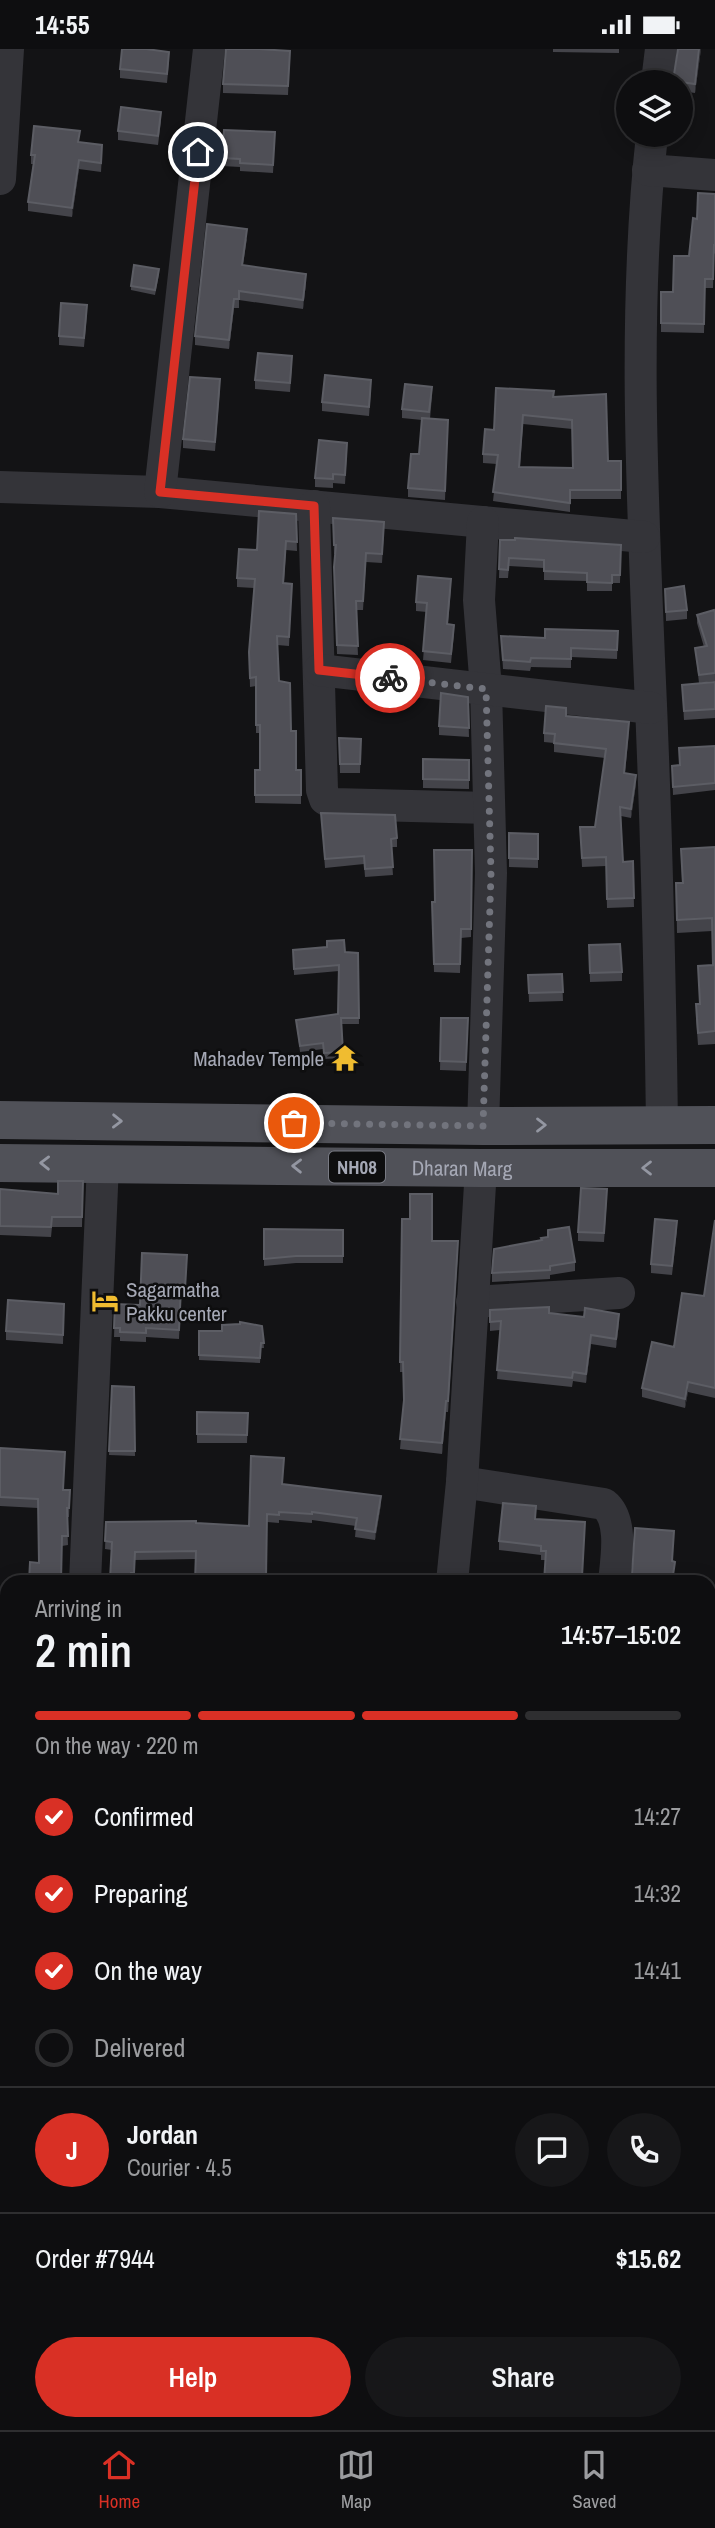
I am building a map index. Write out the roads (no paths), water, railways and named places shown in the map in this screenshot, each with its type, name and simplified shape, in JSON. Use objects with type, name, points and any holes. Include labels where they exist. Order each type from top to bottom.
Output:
[{"type":"main road","name":"Dharan Marg","points":[[0,1120],[483,1126],[715,1125]]},
{"type":"main road","name":"Dharan Marg","points":[[0,1163],[715,1168]]},
{"type":"street","points":[[0,179],[8,49]]},
{"type":"street","points":[[160,492],[209,49]]},
{"type":"street","points":[[658,70],[661,49]]},
{"type":"street","points":[[651,147],[641,299],[644,537],[659,906],[662,1125]]},
{"type":"street","points":[[648,170],[715,175]]},
{"type":"street","points":[[0,487],[160,492],[644,537]]},
{"type":"street","points":[[314,506],[322,790],[325,799],[334,804],[489,808]]},
{"type":"street","points":[[483,522],[479,600],[486,689],[491,873],[483,1126]]},
{"type":"street","points":[[319,670],[652,708]]},
{"type":"street","points":[[85,1575],[103,1164]]},
{"type":"street","points":[[453,1575],[462,1482],[481,1168]]},
{"type":"street","points":[[472,1303],[620,1293]]},
{"type":"street","points":[[462,1482],[604,1504],[612,1514],[614,1522],[617,1548],[615,1575]]},
{"type":"place","name":"Mahadev Temple","points":[[345,1058]]},
{"type":"place","name":"Sagarmatha Pakku center","points":[[105,1301]]}]
